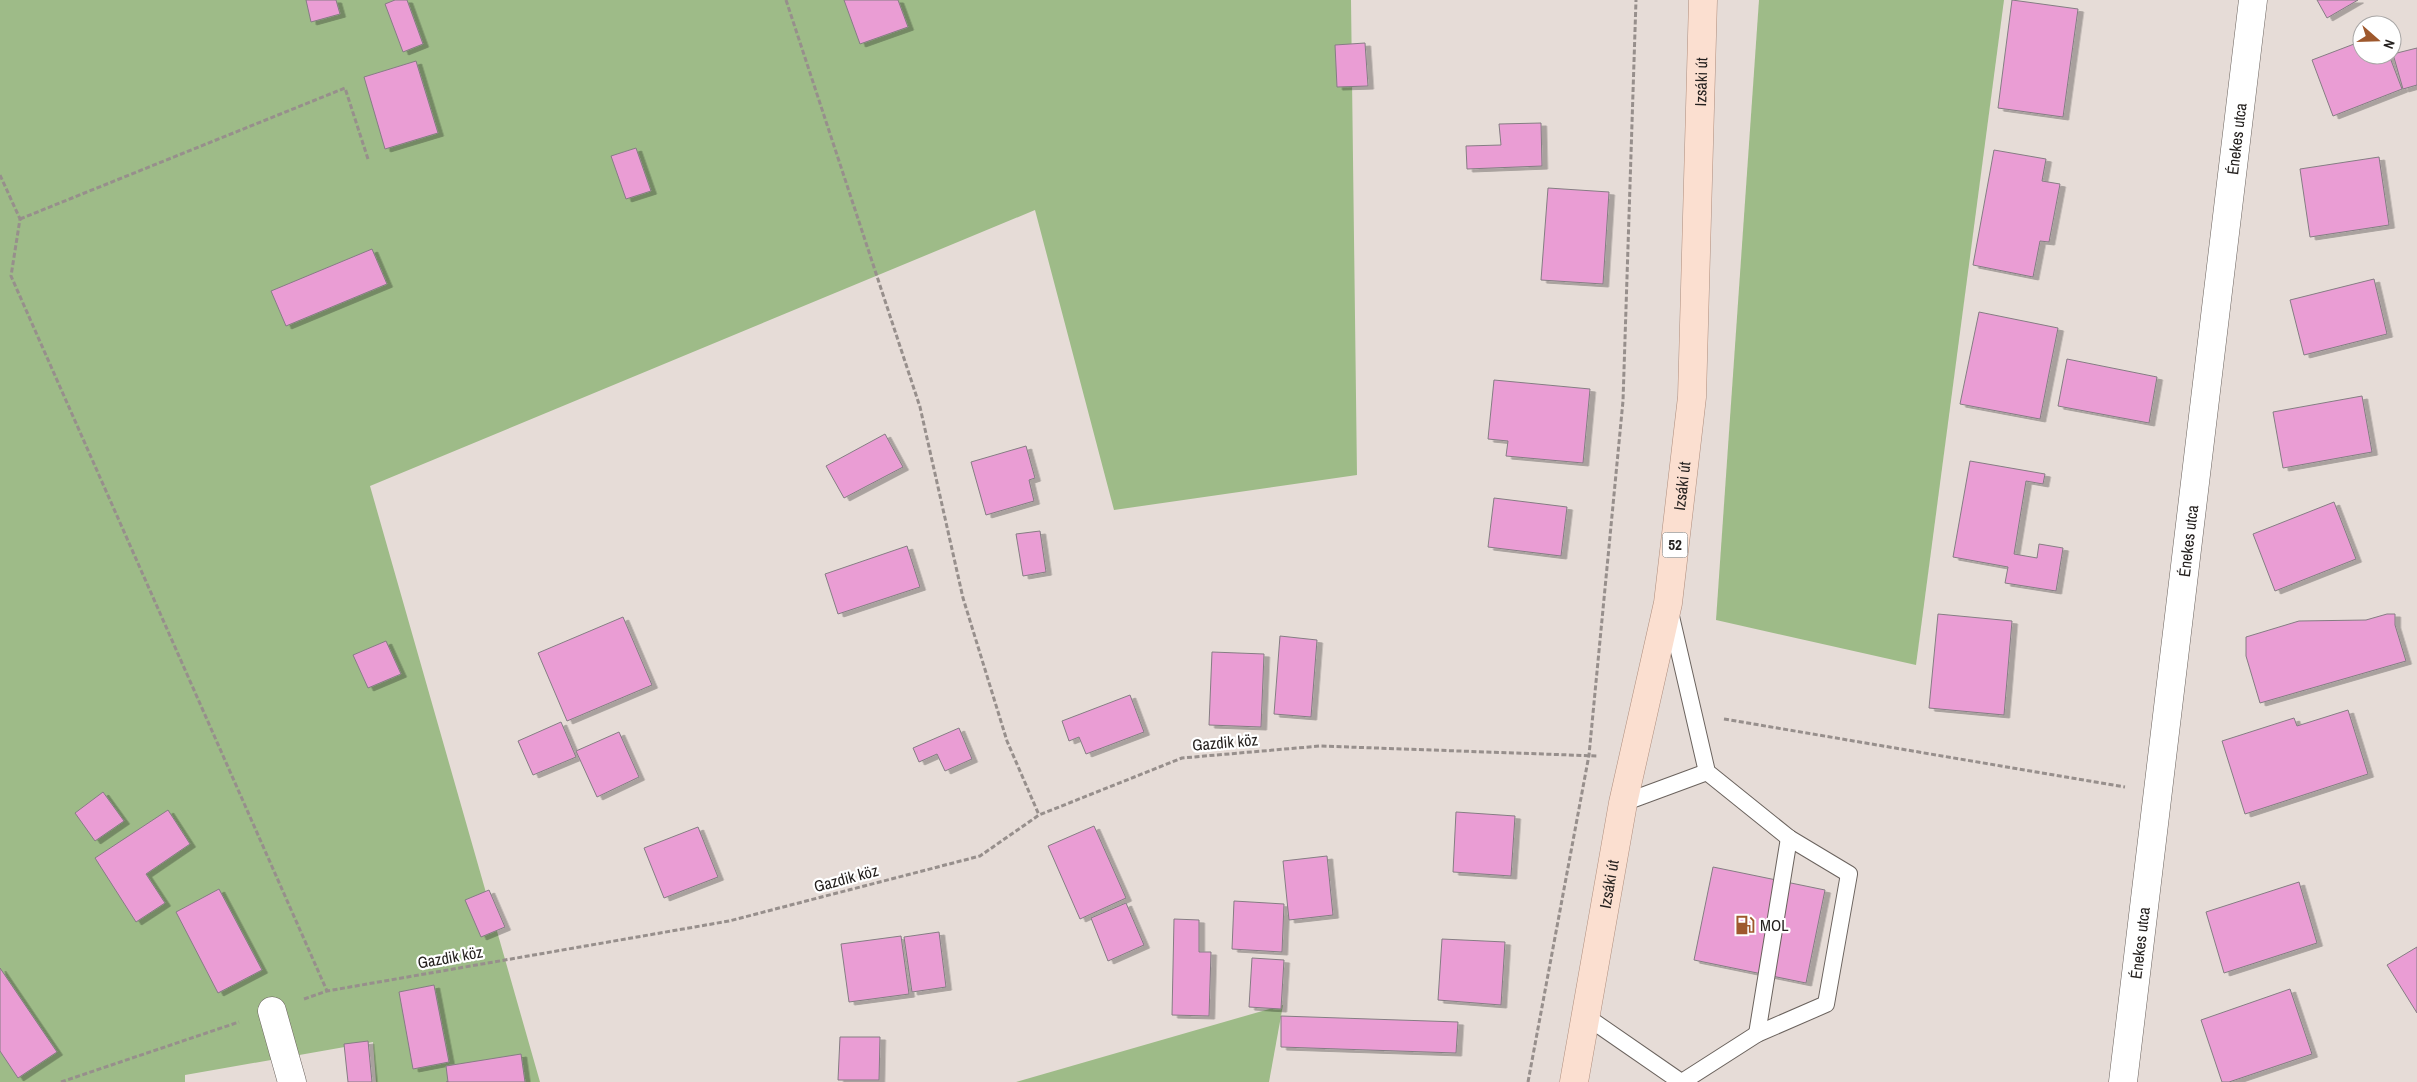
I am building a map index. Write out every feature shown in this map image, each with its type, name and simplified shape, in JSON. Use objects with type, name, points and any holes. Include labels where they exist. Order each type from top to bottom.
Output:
[{"type":"main road","name":"Izsáki út","points":[[1574,1082],[1587,1017],[1623,803],[1668,603],[1692,397],[1702,0]]},
{"type":"street","name":"Énekes utca","points":[[2123,1082],[2253,0]]},
{"type":"street","points":[[272,1011],[292,1082]]},
{"type":"lane","points":[[1587,1017],[1681,1082],[1757,1034],[1826,1004],[1849,874],[1789,838],[1707,772],[1668,603]]},
{"type":"lane","points":[[1623,803],[1707,772]]},
{"type":"lane","points":[[1757,1034],[1789,838]]},
{"type":"path","points":[[786,0],[920,407],[963,598],[1007,741],[1039,815]]},
{"type":"path","points":[[1528,1082],[1589,755],[1623,401],[1636,0]]},
{"type":"path","points":[[20,219],[345,88],[368,159]]},
{"type":"path","points":[[0,175],[20,219],[11,276],[327,991]]},
{"type":"path","points":[[1694,714],[2158,792]]},
{"type":"path","name":"Gazdik köz","points":[[61,1082],[327,991],[729,921],[980,856],[1039,815],[1182,758],[1320,746],[1589,755],[1633,760]]},
{"type":"green space","points":[[0,0],[1351,0],[1357,475],[1114,510],[1035,210],[370,486],[540,1082],[376,1082],[373,1042],[185,1075],[185,1082],[0,1082]]},
{"type":"green space","points":[[1759,0],[2004,0],[1916,665],[1716,620]]},
{"type":"green space","points":[[1283,1005],[1269,1082],[1016,1082]]},
{"type":"building","points":[[306,0],[336,0],[340,14],[311,22]]},
{"type":"building","points":[[395,0],[407,0],[423,44],[403,52],[385,4]]},
{"type":"building","points":[[844,0],[898,0],[908,27],[860,44]]},
{"type":"building","points":[[2012,0],[2078,9],[2063,117],[1998,108]]},
{"type":"building","points":[[2317,0],[2358,0],[2327,18]]},
{"type":"building","points":[[1365,43],[1368,86],[1337,87],[1335,45]]},
{"type":"building","points":[[2352,45],[2352,65],[2393,65],[2402,89],[2333,116],[2312,60]]},
{"type":"building","points":[[2417,48],[2417,85],[2403,89],[2396,65],[2402,65],[2402,52]]},
{"type":"building","points":[[416,61],[438,133],[385,149],[364,77]]},
{"type":"building","points":[[1541,123],[1542,166],[1467,169],[1466,146],[1501,145],[1499,124]]},
{"type":"building","points":[[636,148],[651,191],[626,199],[611,156]]},
{"type":"building","points":[[1994,150],[2046,159],[2042,181],[2060,184],[2049,242],[2040,241],[2033,277],[1973,265]]},
{"type":"building","points":[[2379,157],[2389,225],[2310,237],[2300,169]]},
{"type":"building","points":[[1548,188],[1609,192],[1603,284],[1541,280]]},
{"type":"building","points":[[372,249],[387,284],[286,326],[271,291]]},
{"type":"building","points":[[2374,279],[2387,334],[2304,355],[2290,300]]},
{"type":"building","points":[[1979,312],[2058,328],[2040,419],[1960,404]]},
{"type":"building","points":[[2067,359],[2157,377],[2149,423],[2058,406]]},
{"type":"building","points":[[1494,380],[1590,389],[1583,463],[1506,456],[1508,441],[1488,439]]},
{"type":"building","points":[[2362,396],[2372,452],[2283,468],[2273,412]]},
{"type":"building","points":[[885,434],[903,467],[844,498],[826,466]]},
{"type":"building","points":[[1026,446],[1035,478],[1029,480],[1034,501],[986,515],[971,462]]},
{"type":"building","points":[[1970,461],[2045,474],[2043,484],[2026,481],[2014,554],[2037,558],[2039,544],[2063,548],[2056,591],[2005,583],[2008,567],[1953,557]]},
{"type":"building","points":[[1494,498],[1567,507],[1561,556],[1488,547]]},
{"type":"building","points":[[2334,502],[2356,559],[2275,591],[2253,534]]},
{"type":"building","points":[[1040,531],[1046,572],[1023,576],[1016,534]]},
{"type":"building","points":[[907,546],[920,587],[838,614],[825,574]]},
{"type":"building","points":[[1938,614],[2012,621],[2004,715],[1929,708]]},
{"type":"building","points":[[2387,614],[2395,614],[2395,625],[2406,661],[2260,703],[2246,656],[2246,637],[2299,621],[2366,620]]},
{"type":"building","points":[[623,617],[652,685],[567,721],[538,653]]},
{"type":"building","points":[[1280,636],[1317,640],[1311,717],[1274,714]]},
{"type":"building","points":[[386,641],[401,674],[368,688],[353,655]]},
{"type":"building","points":[[1212,652],[1264,654],[1261,727],[1209,725]]},
{"type":"building","points":[[1130,695],[1144,732],[1086,754],[1079,737],[1069,741],[1062,721]]},
{"type":"building","points":[[2348,710],[2368,774],[2245,814],[2222,741],[2294,718],[2297,726]]},
{"type":"building","points":[[561,722],[576,757],[533,775],[518,741]]},
{"type":"building","points":[[959,728],[972,759],[945,771],[937,754],[919,762],[913,748]]},
{"type":"building","points":[[619,732],[639,777],[597,797],[576,751]]},
{"type":"building","points":[[103,792],[124,821],[95,841],[75,813]]},
{"type":"building","points":[[168,810],[190,844],[146,874],[165,903],[136,922],[95,858]]},
{"type":"building","points":[[1456,812],[1515,816],[1511,876],[1453,872]]},
{"type":"building","points":[[1094,826],[1126,898],[1080,919],[1048,846]]},
{"type":"building","points":[[698,827],[718,877],[664,898],[644,848]]},
{"type":"building","points":[[1327,856],[1333,915],[1289,920],[1283,861]]},
{"type":"building","points":[[1713,867],[1825,890],[1806,983],[1694,960]]},
{"type":"building","points":[[2299,882],[2317,943],[2224,973],[2206,912]]},
{"type":"building","points":[[219,889],[262,970],[218,993],[176,912]]},
{"type":"building","points":[[489,890],[505,927],[481,937],[465,900]]},
{"type":"building","points":[[1234,901],[1284,904],[1282,952],[1232,949]]},
{"type":"building","points":[[1126,903],[1144,945],[1108,961],[1091,918]]},
{"type":"building","points":[[1174,919],[1199,920],[1199,952],[1211,952],[1209,1016],[1172,1015]]},
{"type":"building","points":[[939,932],[946,987],[912,992],[904,937]]},
{"type":"building","points":[[901,936],[909,994],[849,1002],[841,944]]},
{"type":"building","points":[[1442,939],[1505,942],[1501,1005],[1438,1000]]},
{"type":"building","points":[[2417,947],[2417,1013],[2387,965]]},
{"type":"building","points":[[1252,958],[1284,960],[1281,1009],[1249,1007]]},
{"type":"building","points":[[0,968],[57,1052],[18,1078],[0,1051]]},
{"type":"building","points":[[434,985],[449,1062],[413,1069],[399,992]]},
{"type":"building","points":[[2290,989],[2312,1054],[2229,1082],[2222,1082],[2201,1020]]},
{"type":"building","points":[[1281,1016],[1458,1022],[1456,1053],[1281,1047]]},
{"type":"building","points":[[840,1037],[880,1037],[879,1080],[838,1080]]},
{"type":"building","points":[[368,1041],[372,1082],[348,1082],[344,1044]]},
{"type":"building","points":[[521,1054],[525,1082],[448,1082],[446,1066]]},
{"type":"place","name":"MOL","points":[[1745,925]]}]
